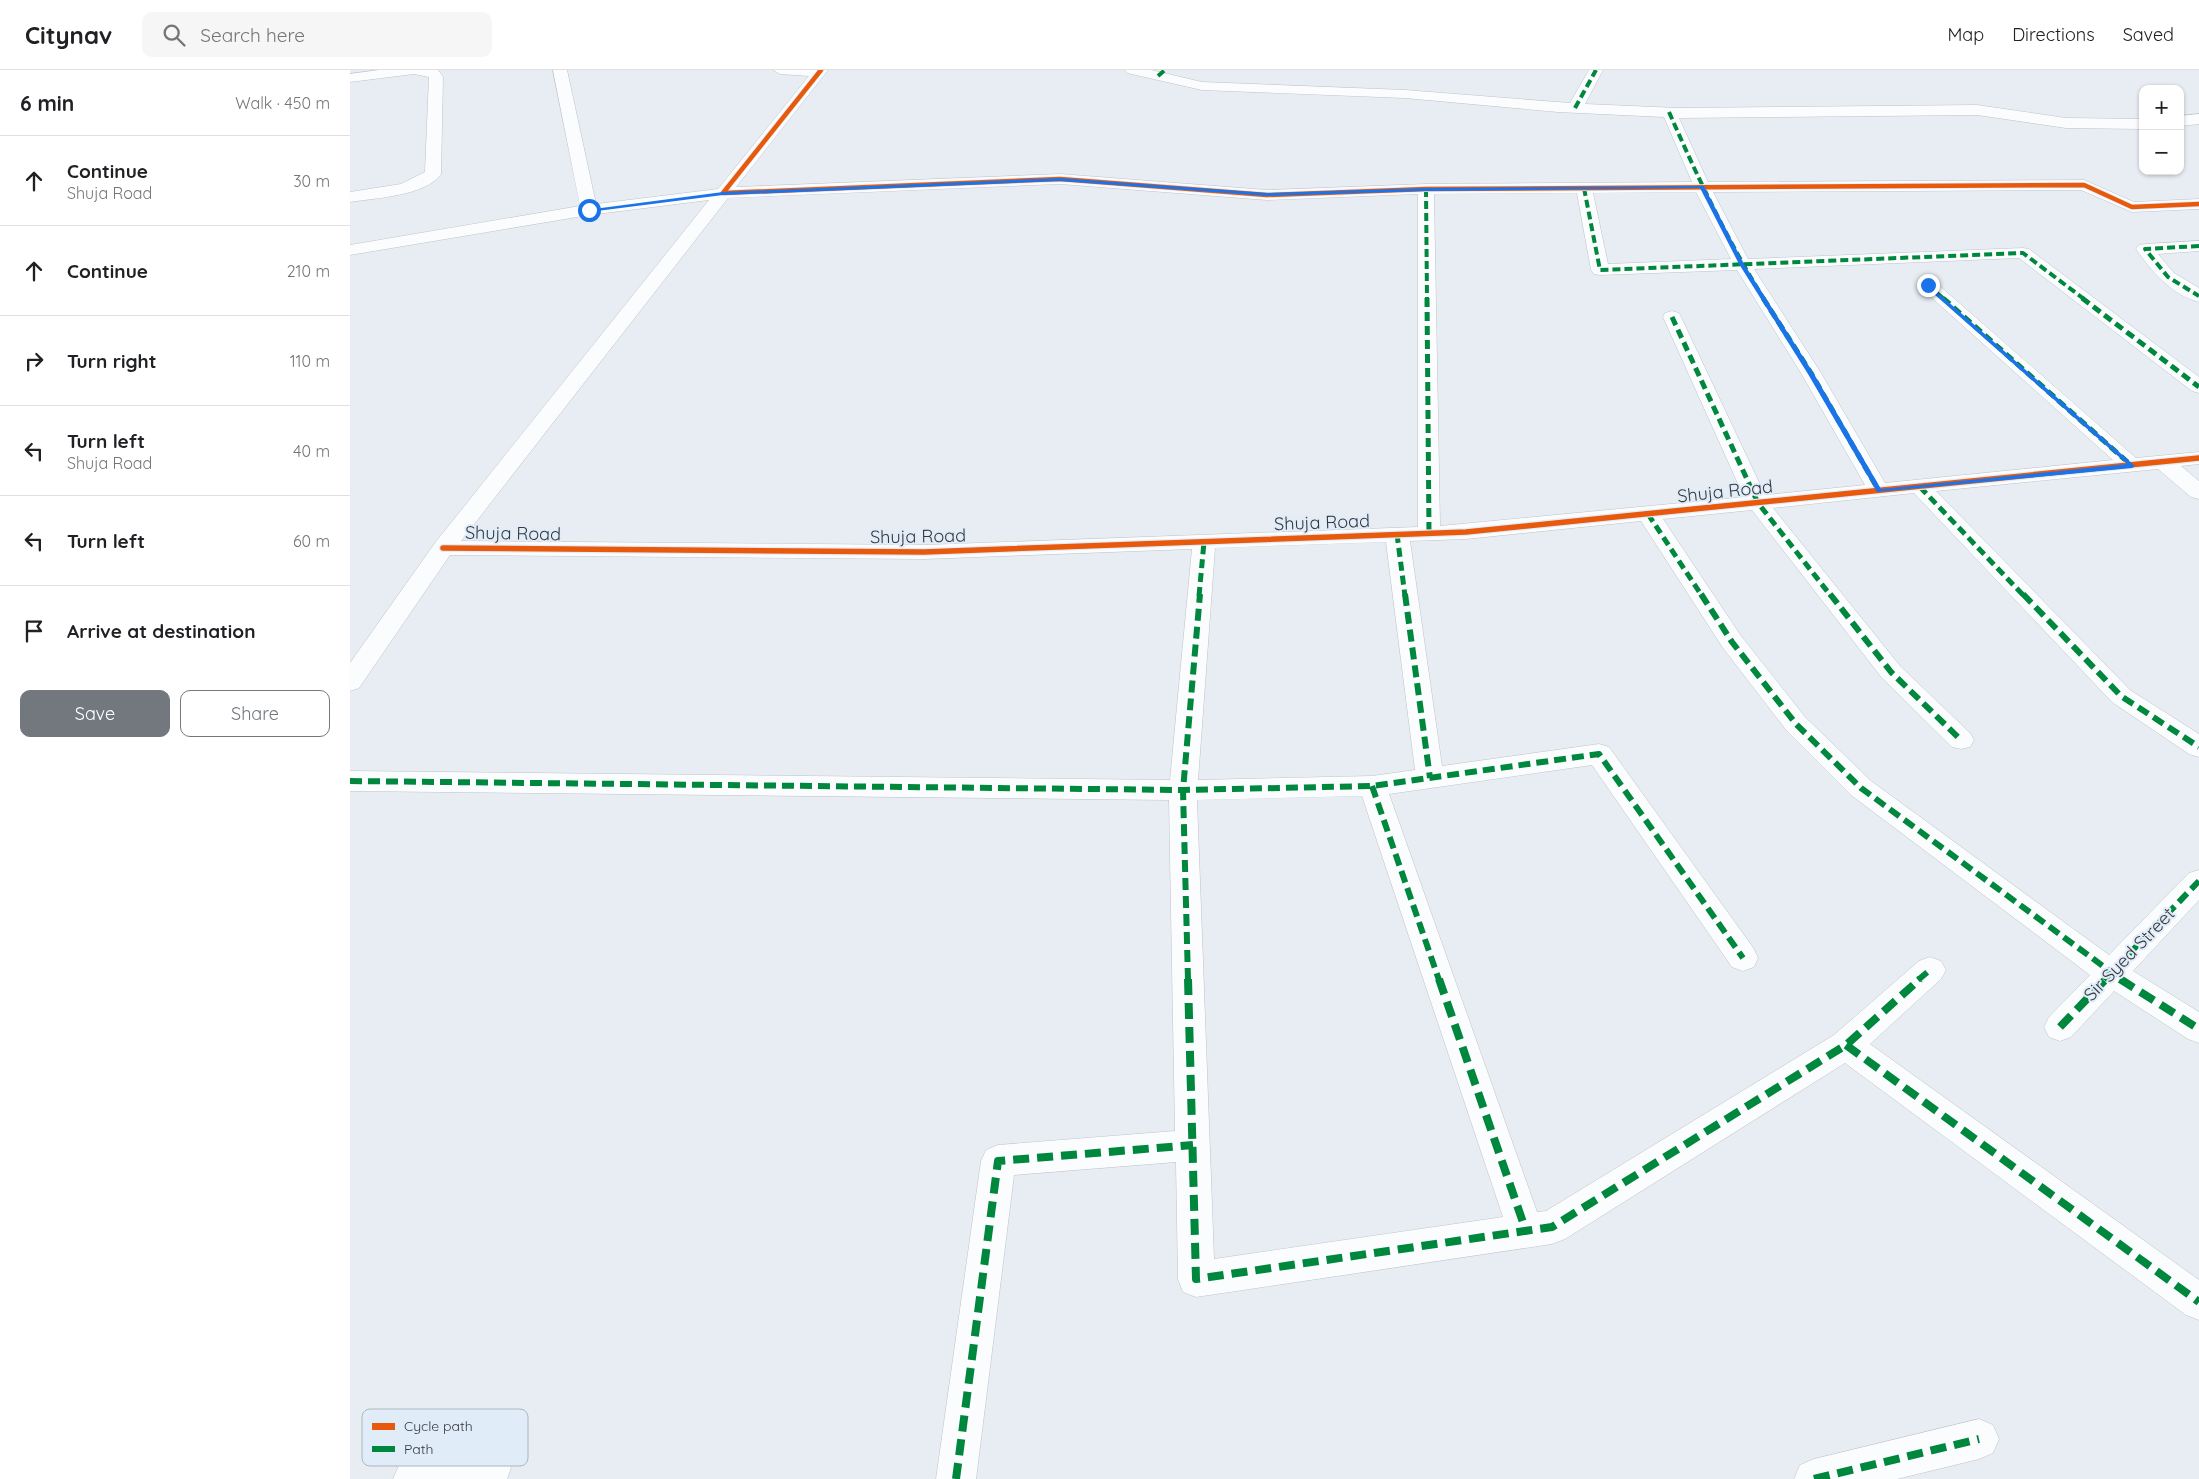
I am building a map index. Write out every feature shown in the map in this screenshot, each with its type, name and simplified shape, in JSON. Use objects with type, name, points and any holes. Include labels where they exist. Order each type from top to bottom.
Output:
[{"type":"street","points":[[350,78],[414,70],[432,72],[436,77],[433,174],[427,181],[414,186],[350,197]]},
{"type":"street","points":[[560,70],[589,210]]},
{"type":"street","points":[[780,70],[820,71]]},
{"type":"street","points":[[1132,70],[1161,73],[1202,86],[1405,94],[1575,108],[1669,112],[1781,113],[1977,110],[2066,123],[2139,124]]},
{"type":"street","points":[[1575,108],[1596,70]]},
{"type":"street","name":"Shuja Road","points":[[350,682],[443,548],[820,71]]},
{"type":"street","points":[[1669,112],[1702,187],[1742,264],[1811,374],[1879,491]]},
{"type":"street","points":[[2184,121],[2199,119]]},
{"type":"street","points":[[350,250],[589,210],[723,194],[1060,179],[1267,195],[1426,189],[2084,185],[2132,207],[2199,204]]},
{"type":"street","points":[[1584,188],[1600,270],[2023,252],[2199,388]]},
{"type":"street","points":[[1426,189],[1429,534]]},
{"type":"street","points":[[2199,246],[2145,248],[2168,277],[2199,296]]},
{"type":"street","points":[[1928,285],[2132,466]]},
{"type":"street","points":[[1672,317],[1758,503],[1891,672],[1960,740]]},
{"type":"street","name":"Shuja Road","points":[[443,548],[924,552],[1429,534],[1466,532],[2199,458]]},
{"type":"street","points":[[2164,462],[2199,492]]},
{"type":"street","points":[[1920,487],[2121,696],[2199,747]]},
{"type":"street","points":[[1648,514],[1732,642],[1802,731],[1860,788],[2110,973],[2199,1029]]},
{"type":"street","points":[[1397,534],[1430,778]]},
{"type":"street","points":[[1204,542],[1183,790],[1196,1279],[1552,1227],[1846,1045],[1930,970]]},
{"type":"street","points":[[350,781],[1183,790],[1372,786],[1599,754],[1743,958]]},
{"type":"street","points":[[1372,786],[1526,1231]]},
{"type":"street","name":"Sir Syed Street","points":[[2060,1027],[2199,881]]},
{"type":"street","points":[[1846,1045],[2199,1302]]},
{"type":"street","points":[[956,1479],[998,1161],[1193,1145]]},
{"type":"street","points":[[1814,1479],[1979,1439]]},
{"type":"street","points":[[413,1479],[491,1468]]},
{"type":"marked path","points":[[1158,76],[1165,70]]},
{"type":"marked path","points":[[1575,108],[1596,70]]},
{"type":"marked path","points":[[1669,112],[1702,187],[1742,264],[1811,373],[1879,491]]},
{"type":"marked path","points":[[1584,188],[1600,270],[2023,253],[2199,387]]},
{"type":"marked path","points":[[1426,189],[1429,533]]},
{"type":"marked path","points":[[2199,246],[2145,249],[2168,277],[2199,296]]},
{"type":"marked path","points":[[1928,285],[2132,466]]},
{"type":"marked path","points":[[1672,317],[1758,503],[1891,672],[1961,740]]},
{"type":"marked path","points":[[1920,487],[2121,696],[2199,747]]},
{"type":"marked path","points":[[1648,514],[1732,642],[1796,724],[1861,788],[2110,973],[2199,1029]]},
{"type":"marked path","points":[[1397,534],[1430,778]]},
{"type":"marked path","points":[[1204,542],[1183,790],[1196,1279],[1552,1227],[1846,1045],[1930,970]]},
{"type":"marked path","points":[[350,781],[1183,790],[1372,786],[1599,754],[1743,958]]},
{"type":"marked path","points":[[1372,786],[1526,1231]]},
{"type":"marked path","points":[[2060,1027],[2199,881]]},
{"type":"marked path","points":[[1846,1045],[2199,1302]]},
{"type":"marked path","points":[[956,1479],[998,1161],[1193,1145]]},
{"type":"marked path","points":[[1814,1479],[1979,1439]]},
{"type":"cycle path","points":[[821,70],[723,193],[1060,179],[1267,195],[1426,189],[2084,185],[2132,207],[2199,204]]},
{"type":"cycle path","points":[[443,548],[924,552],[1466,532],[2199,458]]},
{"type":"route","points":[[589,210],[723,194],[1060,179],[1267,195],[1426,189],[1702,187],[1742,264],[1811,374],[1879,491],[2132,466],[1928,285]]}]
